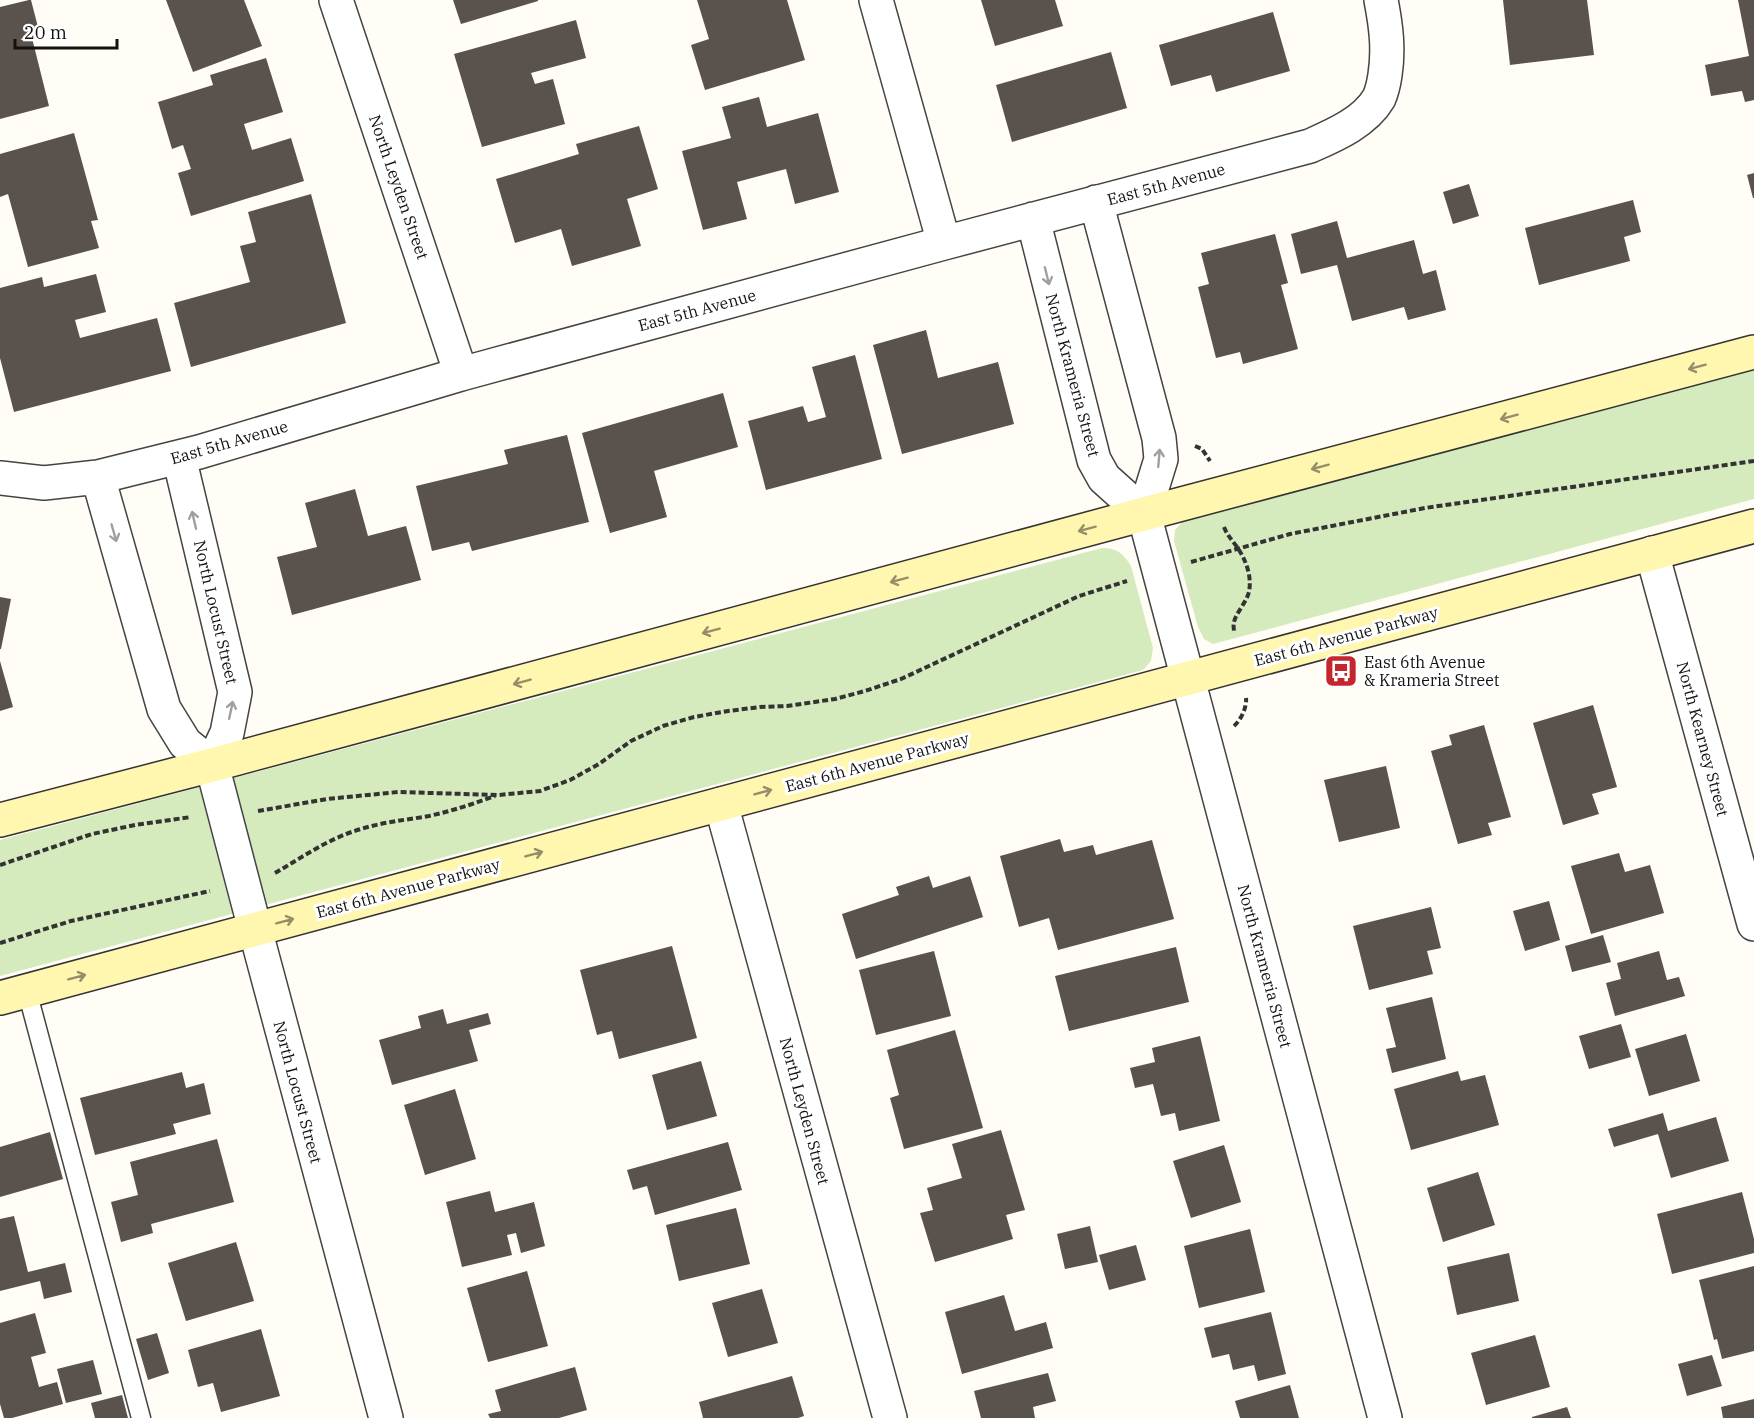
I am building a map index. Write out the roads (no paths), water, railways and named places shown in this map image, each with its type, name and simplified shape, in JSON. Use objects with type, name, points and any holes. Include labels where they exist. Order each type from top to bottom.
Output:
[{"type":"main road","points":[[0,820],[1754,352]]},
{"type":"main road","name":"East 6th Avenue Parkway","points":[[14,995],[1754,526]]},
{"type":"street","name":"North Leyden Street","points":[[336,0],[461,374]]},
{"type":"street","points":[[876,0],[944,243]]},
{"type":"street","name":"East 5th Avenue","points":[[0,478],[44,483],[98,477],[179,457],[461,374],[1310,146],[1349,127],[1379,97],[1388,44],[1381,0]]},
{"type":"street","points":[[1096,202],[1159,438],[1161,459],[1144,514]]},
{"type":"street","name":"North Krameria Street","points":[[1033,219],[1094,460],[1104,478],[1144,514],[1385,1418]]},
{"type":"street","name":"North Locust Street","points":[[179,457],[235,692],[226,733],[212,765],[386,1418]]},
{"type":"street","points":[[98,477],[164,709],[185,743],[212,765]]},
{"type":"street","name":"North Kearney Street","points":[[1653,553],[1754,924]]},
{"type":"street","name":"North Leyden Street","points":[[721,804],[890,1418]]},
{"type":"lane","points":[[14,995],[141,1418]]},
{"type":"place","name":"East 6th Avenue & Krameria Street","points":[[1341,671]]}]
